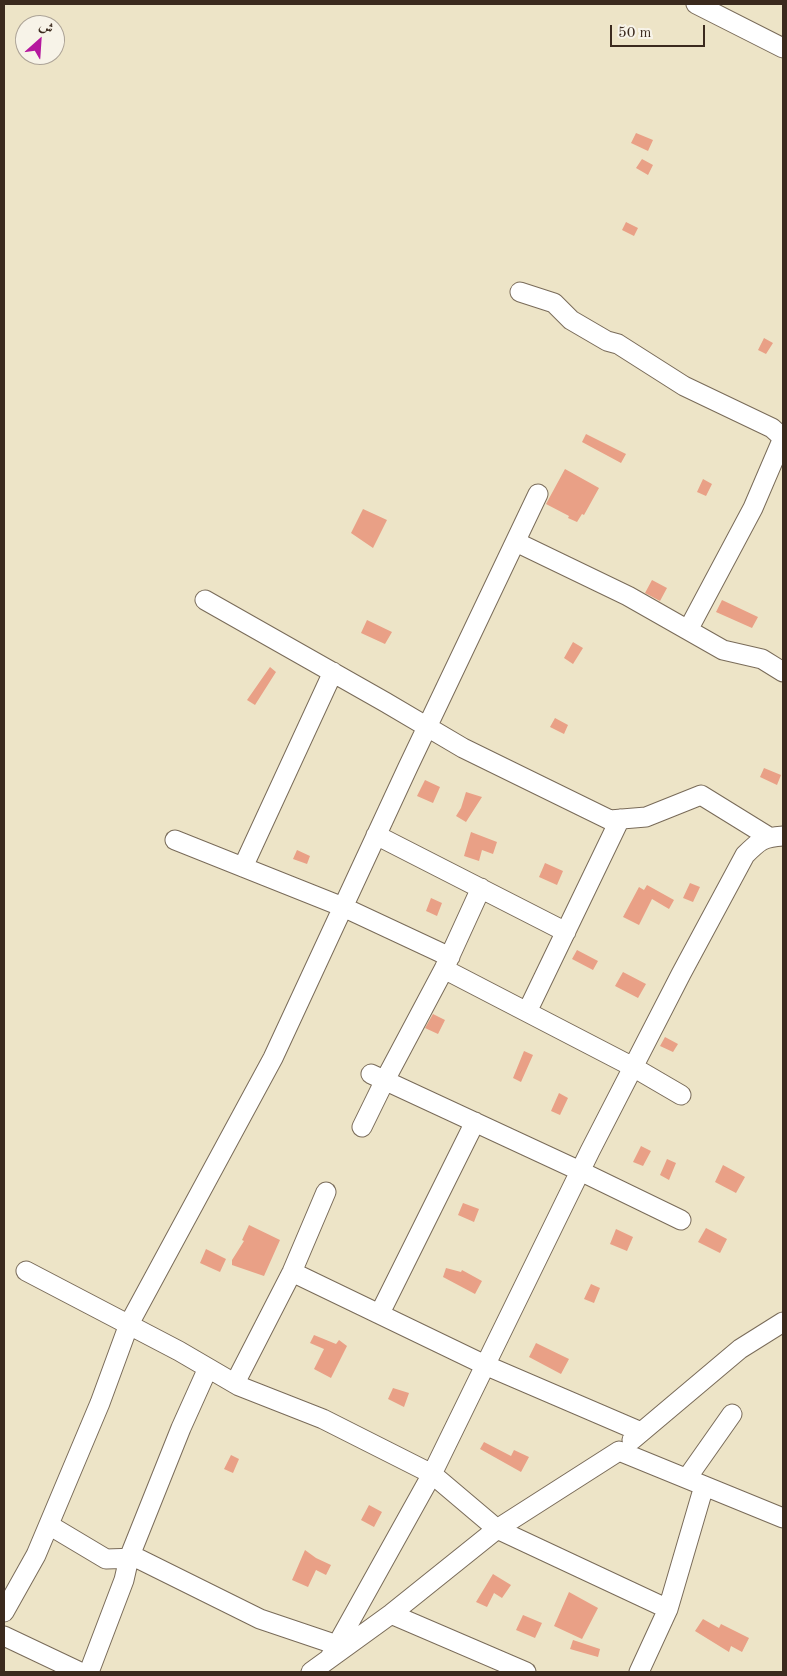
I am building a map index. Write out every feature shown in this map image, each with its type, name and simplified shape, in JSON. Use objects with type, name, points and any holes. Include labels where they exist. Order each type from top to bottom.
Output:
[{"type":"street","points":[[696,4],[783,48]]},
{"type":"street","points":[[520,292],[554,303],[571,320],[607,341],[618,344],[684,386],[772,428],[783,438],[753,508],[688,630]]},
{"type":"street","points":[[4,1612],[36,1555],[100,1403],[129,1324],[273,1058],[376,835],[538,494]]},
{"type":"street","points":[[516,542],[628,596],[723,650],[762,659],[783,672]]},
{"type":"street","points":[[205,600],[462,748],[610,820],[646,817],[701,795],[776,836]]},
{"type":"street","points":[[243,867],[333,672]]},
{"type":"street","points":[[527,1012],[620,819]]},
{"type":"street","points":[[376,835],[566,932]]},
{"type":"street","points":[[333,1652],[432,1474],[580,1171],[745,855],[756,844],[776,836]]},
{"type":"street","points":[[175,840],[343,908],[447,963],[527,1012],[633,1067],[681,1095]]},
{"type":"street","points":[[362,1127],[378,1077],[447,963],[481,888]]},
{"type":"street","points":[[378,1077],[681,1220]]},
{"type":"street","points":[[380,1314],[475,1122]]},
{"type":"street","points":[[235,1384],[292,1272],[326,1192]]},
{"type":"street","points":[[26,1271],[129,1324],[235,1384],[324,1419],[432,1474],[497,1529],[668,1608]]},
{"type":"street","points":[[292,1272],[485,1365],[641,1432]]},
{"type":"street","points":[[311,1672],[333,1652],[391,1614],[497,1529],[619,1450],[740,1349],[783,1322]]},
{"type":"street","points":[[88,1672],[124,1580],[129,1558],[208,1368]]},
{"type":"street","points":[[687,1478],[732,1414]]},
{"type":"street","points":[[619,1450],[783,1518]]},
{"type":"street","points":[[639,1672],[668,1608],[704,1486]]},
{"type":"street","points":[[49,1525],[106,1559],[137,1558],[333,1652]]},
{"type":"street","points":[[391,1614],[526,1672]]},
{"type":"street","points":[[4,1636],[80,1672]]},
{"type":"building","points":[[636,133],[653,140],[648,151],[631,143]]},
{"type":"building","points":[[642,159],[653,165],[648,175],[636,168]]},
{"type":"building","points":[[626,222],[638,228],[634,236],[622,230]]},
{"type":"building","points":[[764,338],[773,343],[766,354],[758,350]]},
{"type":"building","points":[[586,434],[626,454],[621,463],[582,442]]},
{"type":"building","points":[[565,469],[599,488],[584,515],[582,514],[577,522],[546,504]]},
{"type":"building","points":[[703,479],[712,484],[706,496],[697,492]]},
{"type":"building","points":[[363,509],[387,520],[373,548],[351,533]]},
{"type":"building","points":[[652,580],[667,588],[660,601],[645,593]]},
{"type":"building","points":[[722,600],[758,617],[752,628],[716,612]]},
{"type":"building","points":[[367,620],[392,632],[385,644],[361,633]]},
{"type":"building","points":[[573,642],[583,648],[573,664],[564,658]]},
{"type":"building","points":[[270,667],[276,672],[255,705],[247,700]]},
{"type":"building","points":[[555,718],[568,725],[564,734],[550,727]]},
{"type":"building","points":[[764,768],[781,775],[777,785],[760,777]]},
{"type":"building","points":[[425,780],[440,787],[433,803],[417,796]]},
{"type":"building","points":[[466,792],[482,797],[466,822],[456,816],[461,808]]},
{"type":"building","points":[[471,832],[497,842],[493,854],[482,850],[479,861],[464,856]]},
{"type":"building","points":[[297,850],[310,856],[307,864],[293,859]]},
{"type":"building","points":[[545,863],[563,871],[557,885],[539,877]]},
{"type":"building","points":[[690,883],[700,887],[693,902],[683,898]]},
{"type":"building","points":[[647,885],[674,900],[669,909],[652,899],[639,925],[623,917],[639,887],[644,890]]},
{"type":"building","points":[[431,898],[442,903],[437,916],[426,911]]},
{"type":"building","points":[[577,950],[598,961],[593,970],[572,959]]},
{"type":"building","points":[[623,972],[646,984],[638,998],[615,986]]},
{"type":"building","points":[[433,1014],[445,1020],[438,1034],[425,1028]]},
{"type":"building","points":[[665,1037],[678,1044],[673,1052],[660,1046]]},
{"type":"building","points":[[524,1051],[533,1055],[521,1082],[513,1078]]},
{"type":"building","points":[[559,1093],[568,1098],[560,1115],[551,1111]]},
{"type":"building","points":[[641,1146],[651,1151],[643,1166],[633,1162]]},
{"type":"building","points":[[667,1159],[676,1163],[669,1180],[660,1175]]},
{"type":"building","points":[[723,1165],[745,1177],[736,1193],[715,1182]]},
{"type":"building","points":[[463,1203],[479,1209],[474,1222],[458,1215]]},
{"type":"building","points":[[249,1225],[280,1240],[264,1276],[232,1265],[232,1260],[244,1241],[242,1240]]},
{"type":"building","points":[[706,1228],[727,1239],[720,1253],[698,1242]]},
{"type":"building","points":[[616,1229],[633,1237],[627,1251],[610,1244]]},
{"type":"building","points":[[206,1249],[226,1259],[220,1272],[200,1263]]},
{"type":"building","points":[[446,1268],[461,1272],[462,1270],[482,1281],[475,1294],[443,1277]]},
{"type":"building","points":[[591,1284],[600,1288],[594,1303],[584,1299]]},
{"type":"building","points":[[314,1335],[336,1344],[339,1340],[347,1346],[331,1378],[314,1369],[324,1349],[310,1343]]},
{"type":"building","points":[[536,1343],[569,1359],[561,1374],[529,1357]]},
{"type":"building","points":[[393,1388],[409,1393],[404,1407],[388,1399]]},
{"type":"building","points":[[484,1442],[511,1456],[514,1450],[529,1457],[521,1472],[480,1449]]},
{"type":"building","points":[[231,1455],[239,1459],[233,1473],[224,1469]]},
{"type":"building","points":[[369,1505],[382,1512],[374,1527],[361,1520]]},
{"type":"building","points":[[305,1550],[331,1565],[326,1575],[316,1570],[308,1587],[292,1580]]},
{"type":"building","points":[[493,1574],[511,1585],[502,1598],[494,1593],[487,1607],[476,1602]]},
{"type":"building","points":[[569,1592],[598,1608],[582,1639],[554,1626]]},
{"type":"building","points":[[523,1615],[542,1623],[535,1638],[516,1630]]},
{"type":"building","points":[[703,1619],[719,1628],[721,1624],[749,1638],[742,1652],[731,1646],[729,1652],[695,1631]]},
{"type":"building","points":[[573,1640],[600,1649],[598,1657],[570,1649]]}]
